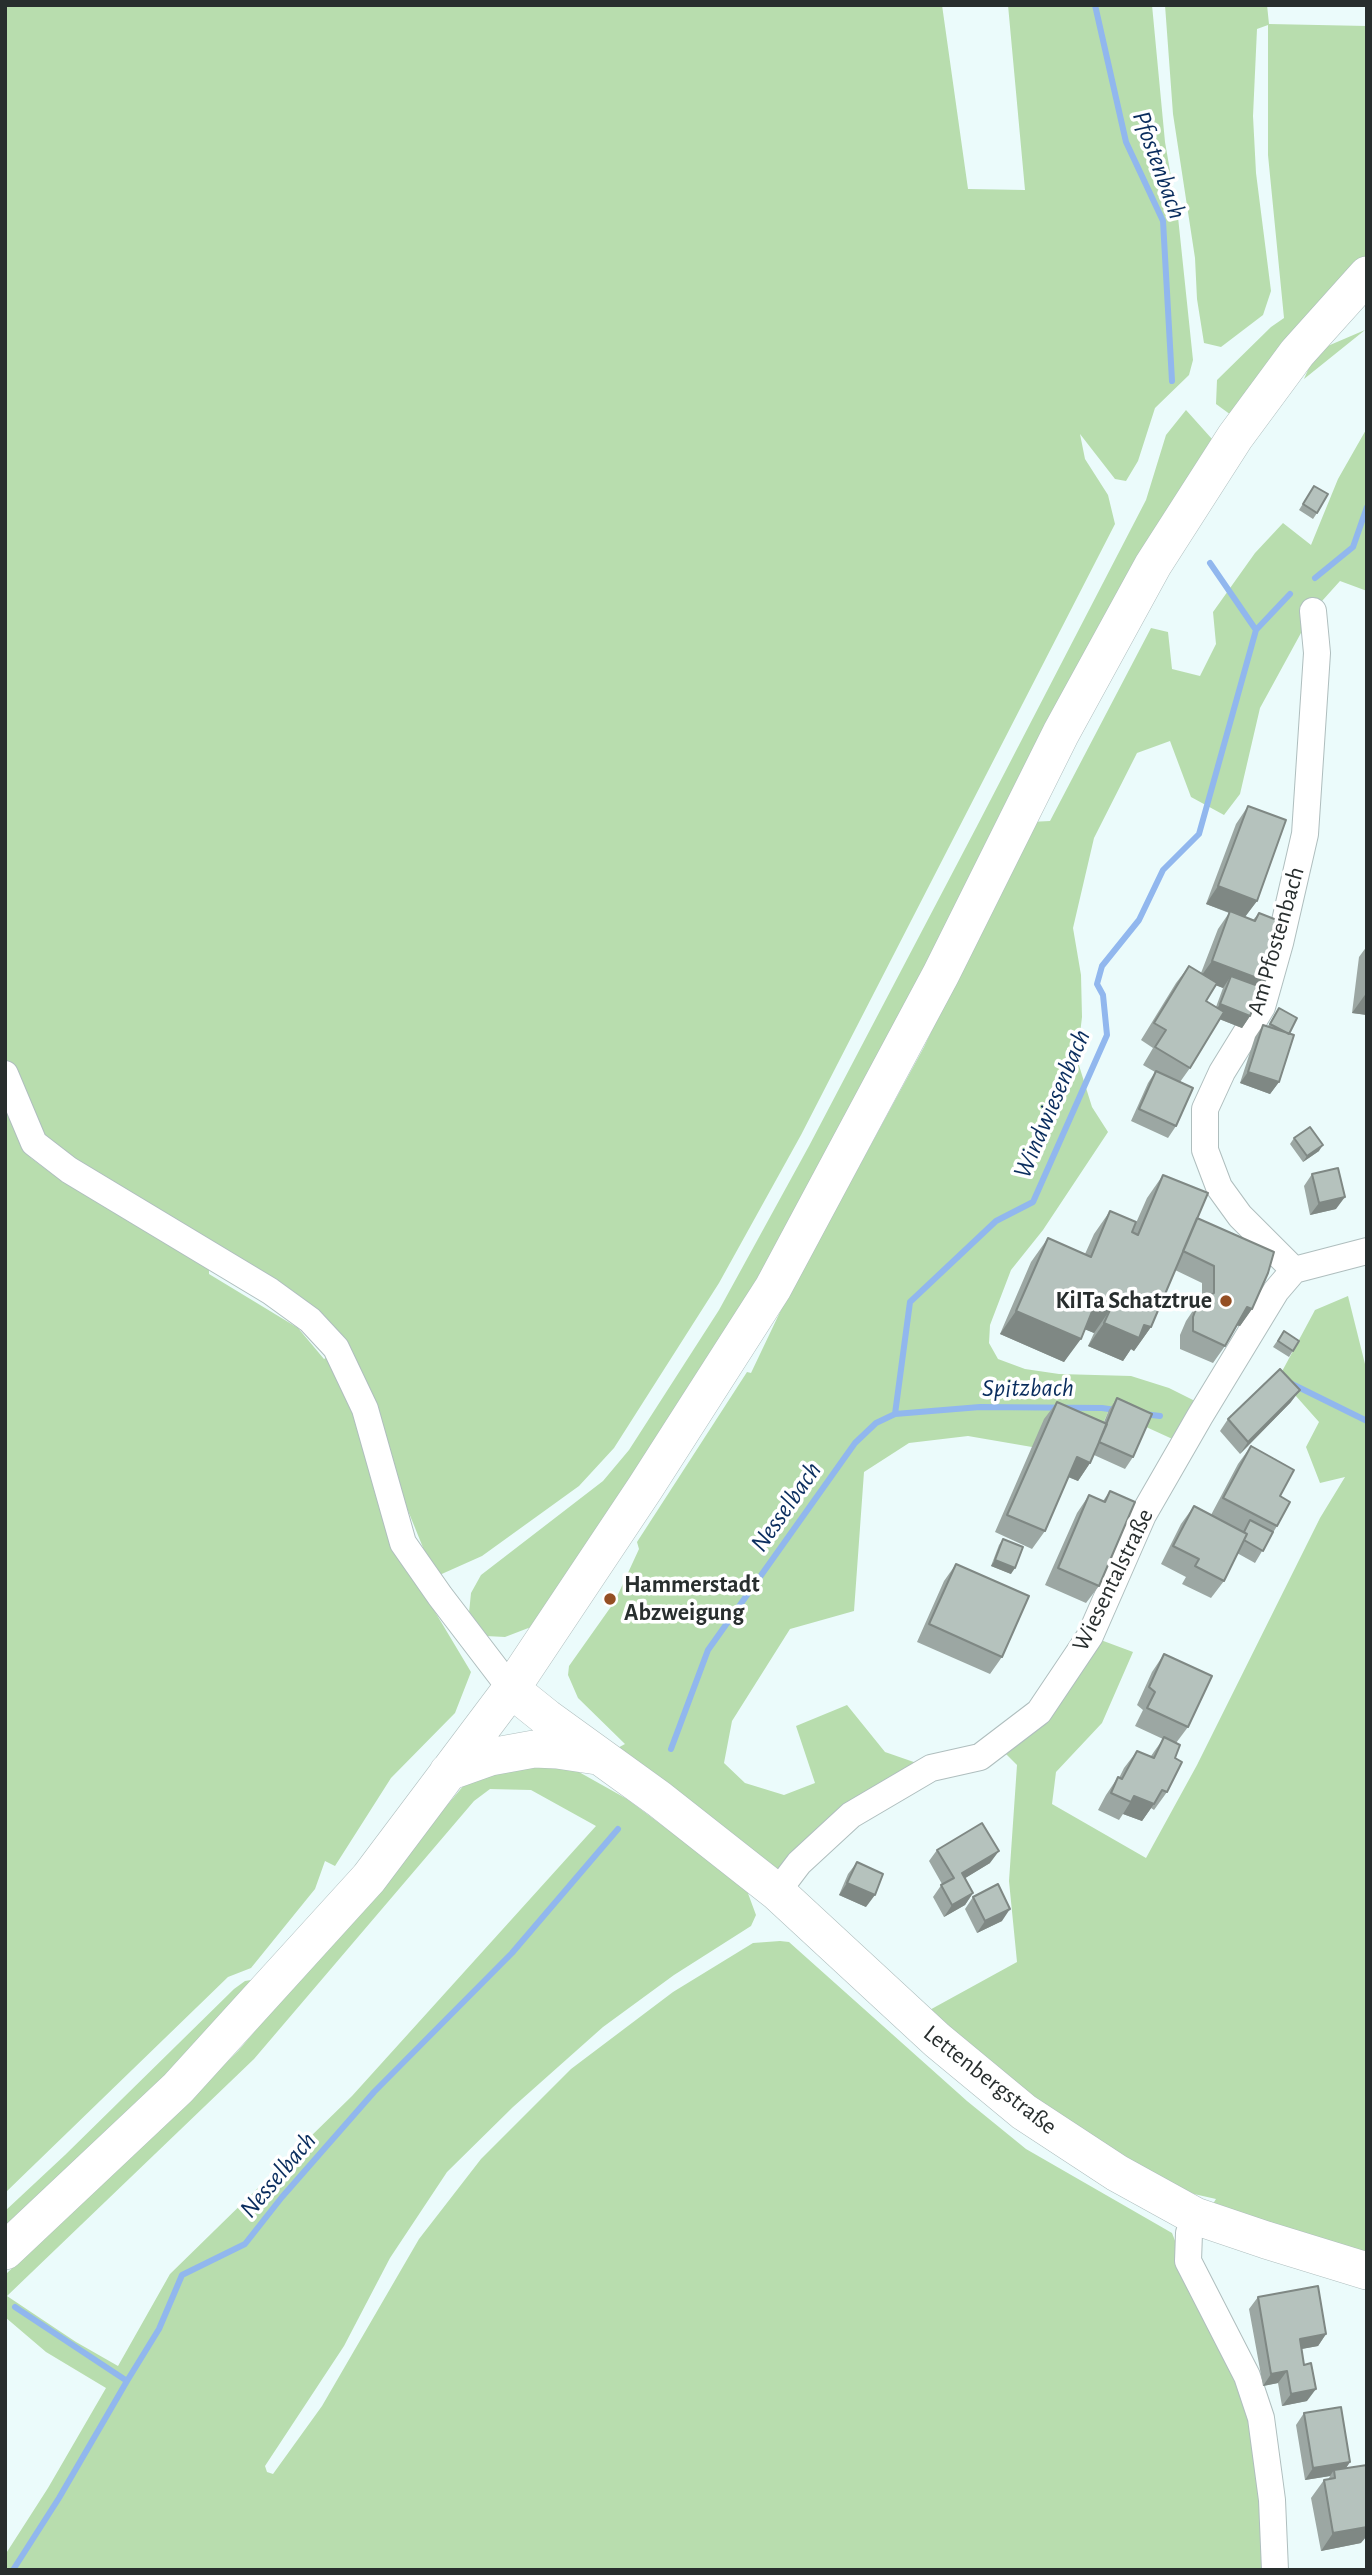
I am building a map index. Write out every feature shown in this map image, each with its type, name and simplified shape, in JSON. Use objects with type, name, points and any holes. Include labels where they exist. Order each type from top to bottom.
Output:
[{"type":"main road","points":[[5,2251],[178,2088],[369,1878],[511,1689],[645,1488],[773,1288],[941,974],[1061,733],[1153,565],[1234,437],[1297,353],[1367,275]]},
{"type":"main road","name":"Lettenbergstraße","points":[[511,1689],[659,1799],[777,1892],[937,2040],[1024,2112],[1117,2173],[1195,2216],[1266,2241],[1367,2271]]},
{"type":"main road","points":[[448,1772],[490,1757],[534,1749],[601,1756]]},
{"type":"street","name":"Am Pfostenbach","points":[[1294,1270],[1240,1216],[1219,1187],[1205,1150],[1205,1109],[1222,1072],[1262,1007],[1302,846],[1317,653],[1313,611]]},
{"type":"street","points":[[5,1074],[34,1143],[69,1170],[270,1291],[310,1320],[336,1348],[365,1409],[403,1543],[511,1689]]},
{"type":"street","points":[[1294,1270],[1367,1251]]},
{"type":"street","name":"Wiesentalstraße","points":[[777,1892],[799,1863],[851,1815],[931,1768],[980,1757],[1039,1712],[1090,1636],[1143,1515],[1200,1416],[1276,1292],[1294,1270]]},
{"type":"street","points":[[1195,2216],[1189,2233],[1188,2261],[1247,2376],[1261,2418],[1272,2500],[1275,2570]]},
{"type":"green space","points":[[5,5],[942,5],[968,189],[1025,190],[1008,5],[1152,5],[1165,142],[1178,217],[1193,360],[1189,375],[1155,408],[1138,461],[1126,481],[1115,479],[1080,434],[1085,459],[1108,495],[1115,524],[801,1135],[719,1283],[614,1448],[579,1486],[482,1556],[435,1577],[387,1459],[366,1461],[395,1545],[471,1672],[455,1713],[391,1778],[335,1866],[325,1861],[315,1889],[251,1968],[228,1977],[5,2193],[5,1097],[31,1158],[59,1179],[209,1264],[209,1274],[298,1328],[324,1359],[343,1348],[154,1210],[41,1136],[5,1077]]},
{"type":"green space","points":[[1165,5],[1267,5],[1269,24],[1367,26],[1367,260],[1231,415],[1216,404],[1217,380],[1271,327],[1284,318],[1268,155],[1268,25],[1257,29],[1253,116],[1256,173],[1271,291],[1263,315],[1221,347],[1204,343],[1197,299],[1195,258],[1173,114]]},
{"type":"green space","points":[[1365,330],[1304,379],[1316,351]]},
{"type":"green space","points":[[1186,410],[1212,439],[802,1202],[714,1355],[531,1627],[505,1637],[486,1636],[469,1613],[471,1593],[481,1575],[603,1481],[629,1450],[719,1310],[809,1146],[1146,500],[1166,435]]},
{"type":"green space","points":[[1367,428],[1367,591],[1340,581],[1313,611],[1260,708],[1240,794],[1224,815],[1191,797],[1170,741],[1137,753],[1094,838],[1073,928],[1081,975],[1082,1017],[1077,1059],[1092,1107],[1108,1132],[1043,1230],[1011,1270],[990,1325],[989,1343],[998,1359],[1025,1369],[1059,1374],[1131,1376],[1169,1388],[1197,1402],[1179,1442],[1109,1410],[1095,1442],[1032,1447],[968,1436],[909,1443],[864,1472],[854,1611],[790,1629],[732,1721],[724,1763],[745,1783],[784,1795],[815,1783],[796,1726],[847,1705],[885,1752],[931,1768],[851,1815],[777,1892],[601,1757],[625,1744],[578,1698],[568,1675],[569,1666],[615,1601],[639,1549],[637,1542],[747,1372],[751,1373],[781,1310],[924,1047],[1030,822],[1050,821],[1151,628],[1168,632],[1172,669],[1200,676],[1216,644],[1213,612],[1255,553],[1283,523],[1311,545],[1338,479]]},
{"type":"green space","points":[[1348,1296],[1367,1372],[1367,2259],[1211,2207],[1216,2199],[1194,2194],[1133,2166],[1048,2118],[926,2012],[1017,1962],[1009,1881],[1017,1765],[998,1746],[1090,1636],[1133,1652],[1102,1723],[1056,1772],[1052,1804],[1146,1858],[1197,1765],[1320,1518],[1345,1477],[1320,1483],[1306,1447],[1319,1422],[1279,1377],[1315,1310]]},
{"type":"green space","points":[[524,1759],[570,1767],[627,1799],[746,1888],[756,1915],[751,1926],[674,1975],[603,2027],[513,2107],[447,2172],[390,2258],[344,2346],[265,2466],[267,2472],[273,2474],[322,2406],[419,2239],[481,2159],[571,2069],[673,1992],[753,1943],[780,1941],[789,1942],[967,2101],[1026,2149],[1172,2233],[1210,2330],[1250,2400],[1266,2570],[5,2570],[5,2555],[48,2488],[106,2388],[46,2352],[5,2317],[5,2275],[238,2051],[465,1784]],"holes":[[[490,1789],[531,1790],[596,1826],[352,2096],[170,2274],[118,2366],[76,2342],[7,2296],[254,2059],[474,1801]]]},
{"type":"green space","points":[[257,1979],[210,2033],[5,2234],[5,2211],[234,1989],[245,1981]]},
{"type":"building","points":[[1314,486],[1328,494],[1317,513],[1303,504]]},
{"type":"building","points":[[1248,806],[1286,820],[1257,901],[1218,886]]},
{"type":"building","points":[[1230,911],[1255,921],[1259,913],[1287,924],[1265,981],[1212,961]]},
{"type":"building","points":[[1189,966],[1217,983],[1206,1001],[1224,1012],[1190,1068],[1155,1047],[1166,1030],[1154,1023]]},
{"type":"building","points":[[1231,976],[1261,987],[1250,1016],[1220,1004]]},
{"type":"building","points":[[1279,1008],[1297,1018],[1289,1034],[1270,1024]]},
{"type":"building","points":[[1263,1025],[1294,1035],[1279,1082],[1248,1072]]},
{"type":"building","points":[[1156,1071],[1193,1088],[1176,1126],[1139,1109]]},
{"type":"building","points":[[1310,1127],[1323,1145],[1307,1156],[1294,1138]]},
{"type":"building","points":[[1338,1168],[1345,1197],[1319,1203],[1312,1174]]},
{"type":"building","points":[[1163,1175],[1208,1193],[1151,1327],[1144,1325],[1139,1338],[1104,1323],[1110,1310],[1095,1304],[1081,1339],[1016,1311],[1048,1238],[1091,1257],[1110,1211],[1136,1222],[1132,1232],[1138,1235]]},
{"type":"building","name":"KiITa Schatztrue","points":[[1197,1218],[1274,1252],[1252,1309],[1247,1307],[1225,1346],[1193,1331],[1193,1317],[1198,1303],[1214,1293],[1214,1266],[1183,1251]]},
{"type":"building","points":[[1284,1331],[1299,1341],[1293,1351],[1278,1341]]},
{"type":"building","points":[[1280,1369],[1300,1390],[1248,1442],[1228,1419]]},
{"type":"building","points":[[1117,1398],[1152,1414],[1133,1457],[1099,1442]]},
{"type":"building","points":[[1057,1402],[1107,1424],[1090,1463],[1077,1457],[1045,1531],[1007,1515]]},
{"type":"building","points":[[1251,1446],[1294,1470],[1280,1496],[1290,1502],[1277,1526],[1223,1498]]},
{"type":"building","points":[[1110,1491],[1135,1502],[1099,1586],[1058,1568],[1089,1495],[1105,1502]]},
{"type":"building","points":[[1194,1506],[1247,1534],[1224,1581],[1195,1566],[1199,1559],[1173,1546]]},
{"type":"building","points":[[1250,1520],[1273,1532],[1263,1551],[1244,1540],[1247,1534],[1244,1532]]},
{"type":"building","points":[[1003,1539],[1023,1547],[1015,1568],[995,1560]]},
{"type":"building","points":[[956,1564],[1029,1596],[1002,1657],[929,1624]]},
{"type":"building","points":[[1164,1654],[1212,1676],[1188,1727],[1147,1708],[1155,1692],[1149,1687]]},
{"type":"building","points":[[1164,1737],[1180,1745],[1175,1758],[1182,1762],[1167,1792],[1162,1790],[1154,1804],[1134,1796],[1131,1802],[1111,1793],[1118,1777],[1122,1779],[1137,1751],[1154,1758]]},
{"type":"building","points":[[982,1823],[999,1851],[962,1873],[973,1893],[952,1905],[941,1885],[954,1878],[937,1850]]},
{"type":"building","points":[[857,1862],[883,1874],[875,1895],[847,1883]]},
{"type":"building","points":[[998,1884],[1010,1909],[985,1921],[973,1897]]},
{"type":"building","points":[[1318,2286],[1326,2334],[1300,2339],[1304,2365],[1311,2363],[1316,2389],[1291,2394],[1287,2371],[1271,2374],[1258,2297]]},
{"type":"building","points":[[1341,2407],[1350,2462],[1313,2468],[1304,2413]]},
{"type":"building","points":[[1367,2465],[1367,2527],[1333,2533],[1324,2480],[1335,2478],[1334,2470]]},
{"type":"waterway","name":"Pfostenbach","points":[[1095,5],[1126,142],[1163,221],[1172,381]]},
{"type":"waterway","name":"Windwiesenbach","points":[[1315,578],[1353,547],[1367,507]]},
{"type":"waterway","name":"Pfostenbach","points":[[1210,563],[1256,630]]},
{"type":"waterway","name":"Windwiesenbach","points":[[895,1414],[910,1302],[996,1221],[1033,1202],[1107,1035],[1103,995],[1097,984],[1102,966],[1139,920],[1163,870],[1199,834],[1256,630],[1290,594]]},
{"type":"waterway","name":"Spitzbach","points":[[1290,1383],[1367,1421]]},
{"type":"waterway","name":"Nesselbach","points":[[671,1749],[708,1650],[855,1443],[876,1423],[895,1414],[980,1407],[1116,1410]]},
{"type":"waterway","name":"Spitzbach","points":[[1144,1414],[1160,1416]]},
{"type":"waterway","name":"Nesselbach","points":[[13,2570],[159,2329],[182,2275],[245,2244],[282,2197],[374,2092],[512,1953],[618,1829]]},
{"type":"waterway","points":[[15,2307],[127,2381]]},
{"type":"place","name":"KiITa Schatztrue","points":[[1226,1301]]},
{"type":"place","name":"Hammerstadt Abzweigung","points":[[610,1599]]}]
